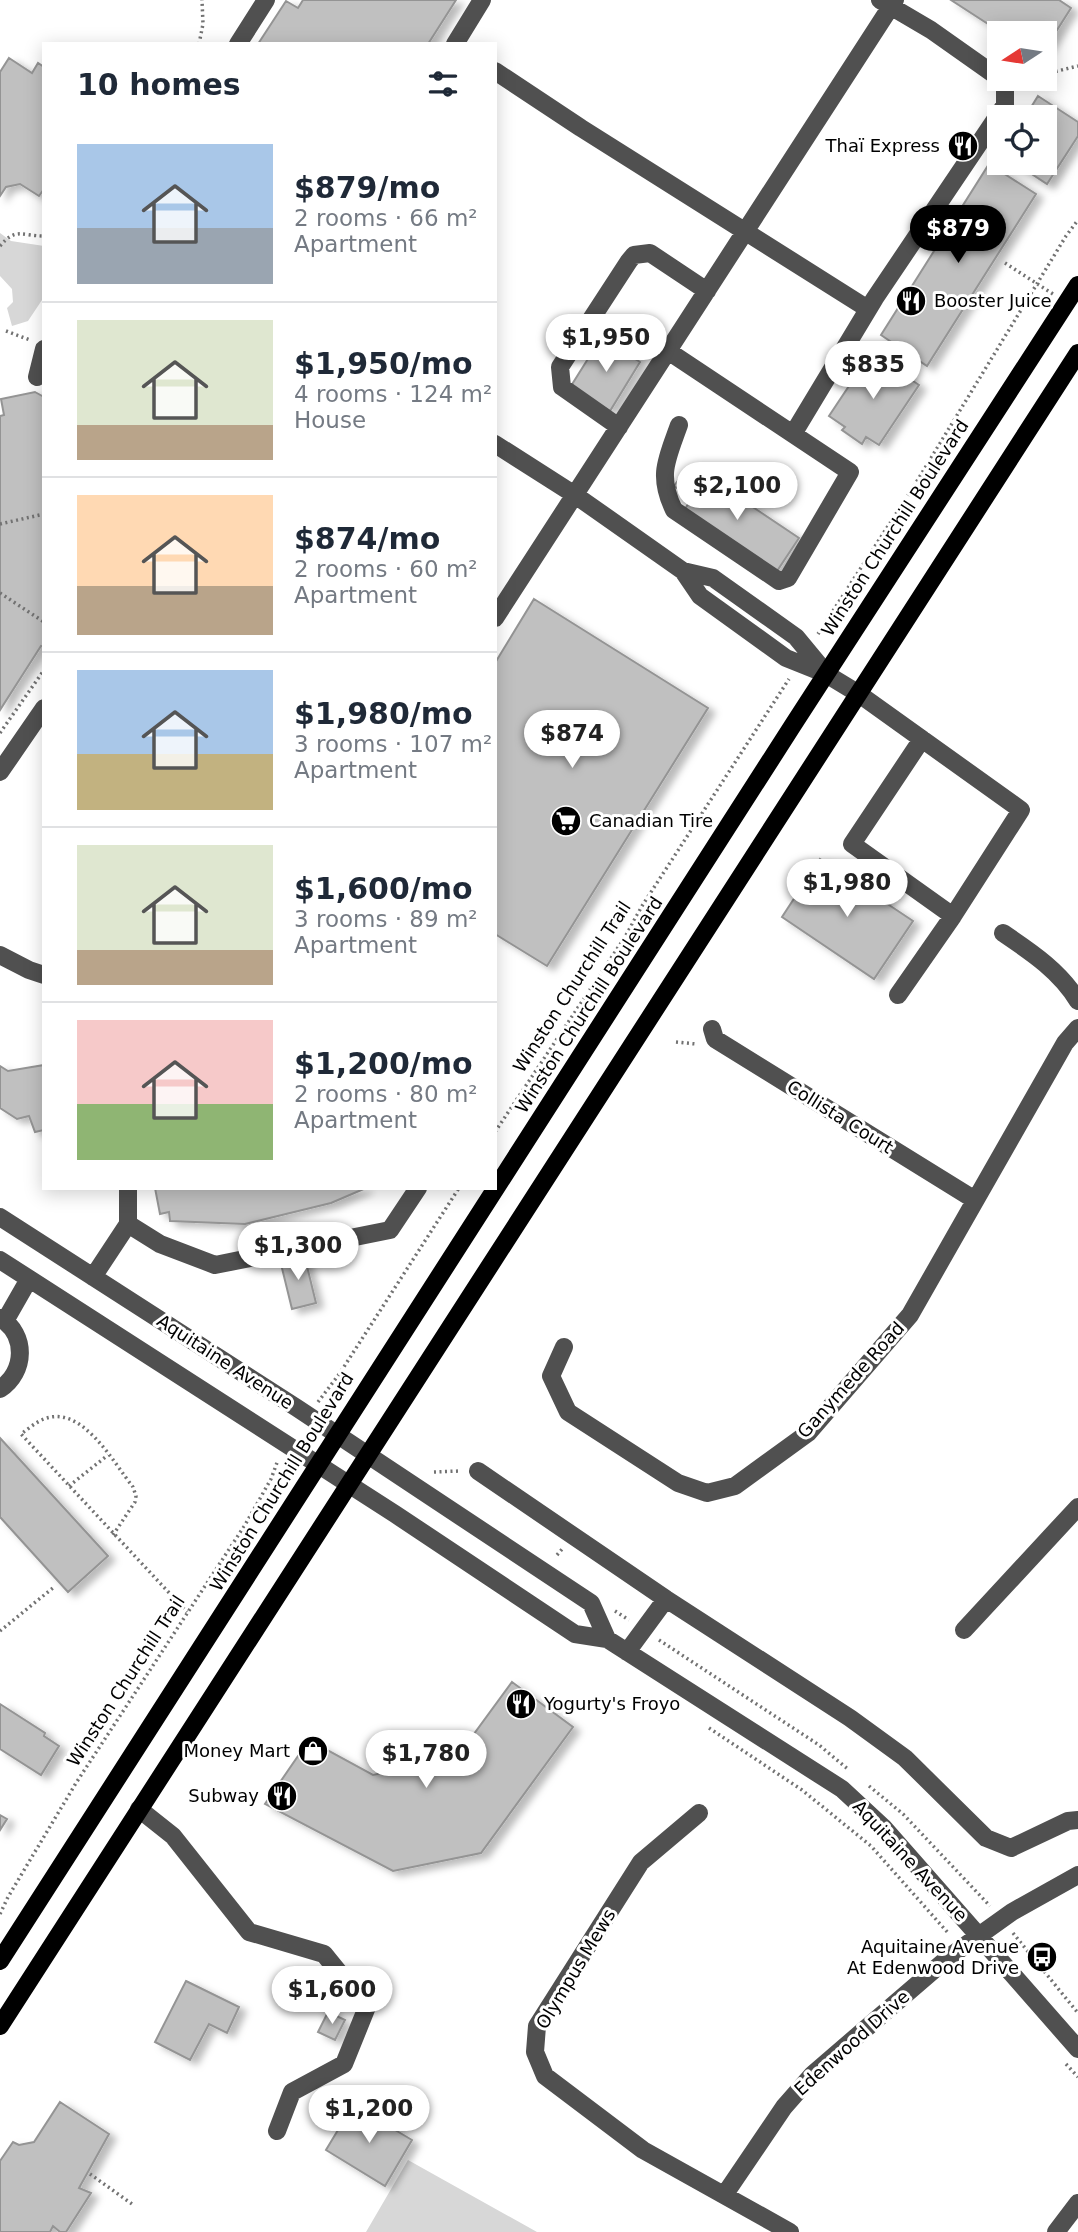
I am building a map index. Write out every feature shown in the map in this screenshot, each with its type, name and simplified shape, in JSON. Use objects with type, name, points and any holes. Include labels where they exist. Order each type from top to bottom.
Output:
[{"type":"main road","name":"Winston Churchill Boulevard","points":[[497,1181],[1078,285]]},
{"type":"main road","points":[[0,2026],[1078,353]]},
{"type":"main road","name":"Winston Churchill Boulevard","points":[[0,1961],[338,1435],[491,1190]]},
{"type":"street","points":[[239,42],[266,0]]},
{"type":"street","points":[[456,42],[482,0]]},
{"type":"street","points":[[497,615],[746,231],[889,2],[987,69]]},
{"type":"street","points":[[497,72],[868,309]]},
{"type":"street","points":[[793,435],[868,309],[1005,105],[1005,91]]},
{"type":"street","points":[[619,427],[562,387],[560,367],[634,255],[650,253],[707,291]]},
{"type":"street","points":[[37,345],[37,377]]},
{"type":"street","points":[[668,351],[850,472],[788,578],[779,581],[674,510],[666,494],[664,472],[679,425]]},
{"type":"street","points":[[497,445],[575,495],[683,571],[699,596],[786,658],[826,674],[859,694],[1021,810],[898,995]]},
{"type":"street","points":[[0,772],[42,711]]},
{"type":"street","points":[[922,739],[852,844],[953,916]]},
{"type":"street","points":[[1003,933],[1038,957],[1068,985],[1078,1001]]},
{"type":"street","points":[[0,955],[42,974]]},
{"type":"street","name":"Ganymede Road","points":[[564,1347],[551,1376],[568,1412],[678,1483],[707,1493],[735,1486],[808,1433],[910,1315],[1065,1043],[1078,1028]]},
{"type":"street","name":"Collista Court","points":[[712,1029],[715,1039],[975,1200]]},
{"type":"street","points":[[93,1277],[128,1224],[128,1190]]},
{"type":"street","points":[[128,1224],[160,1244],[215,1265],[390,1230],[417,1190]]},
{"type":"street","name":"Aquitaine Avenue","points":[[0,1217],[338,1435],[591,1603],[607,1639]]},
{"type":"street","name":"Aquitaine Avenue","points":[[0,1261],[576,1634],[607,1639],[842,1789],[883,1827],[1078,2049]]},
{"type":"street","points":[[0,1388],[16,1373],[20,1359],[20,1345],[15,1332],[3,1319],[29,1279]]},
{"type":"street","points":[[478,1471],[666,1599],[850,1718],[905,1758],[986,1838],[1012,1847],[1068,1821],[1078,1820]]},
{"type":"street","points":[[964,1630],[1078,1507]]},
{"type":"street","points":[[627,1652],[666,1599]]},
{"type":"street","points":[[139,1809],[173,1836],[249,1932],[324,1954],[367,2007],[344,2064],[292,2092],[277,2131]]},
{"type":"street","name":"Olympus Mews","points":[[699,1813],[641,1862],[537,2026],[535,2052],[545,2076],[643,2150],[790,2232]]},
{"type":"street","name":"Edenwood Drive","points":[[725,2194],[783,2107],[813,2074],[949,1956],[1012,1912],[1078,1875]]},
{"type":"street","points":[[1056,2232],[1078,2203]]},
{"type":"path","points":[[199,42],[203,24],[202,0]]},
{"type":"path","points":[[1057,71],[1078,66]]},
{"type":"path","points":[[828,620],[1078,219]]},
{"type":"path","points":[[0,246],[9,235],[17,233],[42,236]]},
{"type":"path","points":[[1005,263],[1066,303]]},
{"type":"path","points":[[6,331],[37,345]]},
{"type":"path","points":[[0,524],[42,514]]},
{"type":"path","points":[[0,593],[42,621]]},
{"type":"path","points":[[0,733],[42,673]]},
{"type":"path","name":"Winston Churchill Trail","points":[[497,1129],[625,937],[642,906],[787,681]]},
{"type":"path","points":[[676,1042],[696,1044]]},
{"type":"path","points":[[326,1390],[347,1362],[458,1190]]},
{"type":"path","points":[[113,1535],[135,1502],[136,1496],[133,1487],[87,1428],[75,1420],[59,1416],[45,1419],[21,1434],[113,1535],[187,1612]]},
{"type":"path","points":[[69,1486],[108,1455]]},
{"type":"path","name":"Winston Churchill Trail","points":[[0,1914],[76,1783],[245,1525],[271,1479],[275,1463]]},
{"type":"path","points":[[434,1472],[478,1471]]},
{"type":"path","points":[[0,1631],[54,1587]]},
{"type":"path","points":[[90,2174],[132,2204]]},
{"type":"shaded area","points":[[0,233],[11,241],[42,246],[42,300],[28,321],[12,326],[7,308],[13,302],[12,289],[0,276]]},
{"type":"shaded area","points":[[408,2160],[537,2232],[366,2232]]},
{"type":"building","points":[[303,0],[456,0],[429,42],[259,42],[286,1],[298,8]]},
{"type":"building","points":[[951,0],[1059,0],[1071,8],[1057,30],[1057,21],[987,21],[987,23]]},
{"type":"building","points":[[9,58],[32,73],[38,63],[42,66],[42,192],[39,196],[20,184],[6,187],[0,196],[0,72]]},
{"type":"building","points":[[1038,96],[1052,105],[1032,105]]},
{"type":"building","points":[[1057,108],[1078,122],[1078,136],[1057,169]]},
{"type":"building","points":[[987,167],[987,175],[1006,175],[1036,194],[927,366],[881,335]]},
{"type":"building","points":[[1033,175],[1053,175],[1047,184]]},
{"type":"building","points":[[601,338],[640,362],[610,411],[571,386]]},
{"type":"building","points":[[871,353],[919,385],[879,445],[866,437],[862,444],[842,430],[845,427],[829,416]]},
{"type":"building","points":[[35,392],[42,396],[42,646],[0,710],[0,416],[4,415],[1,399]]},
{"type":"building","points":[[685,471],[701,482],[705,475],[799,538],[775,574],[683,512],[692,498],[674,486]]},
{"type":"building","name":"Canadian Tire","points":[[534,599],[708,708],[547,966],[497,935],[497,660]]},
{"type":"building","points":[[820,859],[913,921],[874,979],[782,917]]},
{"type":"building","points":[[42,1065],[42,1130],[35,1132],[29,1116],[17,1119],[0,1108],[0,1066],[8,1071]]},
{"type":"building","points":[[155,1190],[361,1190],[331,1203],[245,1224],[170,1221],[169,1212],[160,1214]]},
{"type":"building","points":[[304,1254],[316,1303],[292,1309],[280,1260]]},
{"type":"building","points":[[0,1438],[108,1556],[68,1592],[0,1517]]},
{"type":"building","points":[[512,1682],[573,1727],[481,1853],[393,1871],[265,1804],[309,1740],[373,1775],[457,1757]]},
{"type":"building","points":[[0,1704],[45,1733],[44,1736],[59,1746],[41,1775],[0,1749]]},
{"type":"building","points":[[0,1815],[7,1819],[0,1830]]},
{"type":"building","points":[[186,1981],[239,2007],[227,2033],[209,2024],[190,2060],[155,2042]]},
{"type":"building","points":[[328,2012],[345,2020],[335,2040],[318,2032]]},
{"type":"building","points":[[60,2102],[109,2134],[79,2188],[91,2193],[66,2232],[60,2232],[53,2226],[50,2232],[0,2232],[0,2161],[13,2142],[19,2145],[34,2142]]},
{"type":"building","points":[[353,2105],[412,2140],[385,2186],[326,2150]]},
{"type":"place","name":"Thaï Express","points":[[963,146]]},
{"type":"place","name":"Booster Juice","points":[[911,301]]},
{"type":"place","name":"Canadian Tire","points":[[566,821]]},
{"type":"place","name":"Yogurty's Froyo","points":[[521,1704]]},
{"type":"place","name":"Money Mart","points":[[313,1751]]},
{"type":"place","name":"Subway","points":[[282,1796]]},
{"type":"place","name":"Aquitaine Avenue At Edenwood Drive","points":[[1042,1957]]}]
